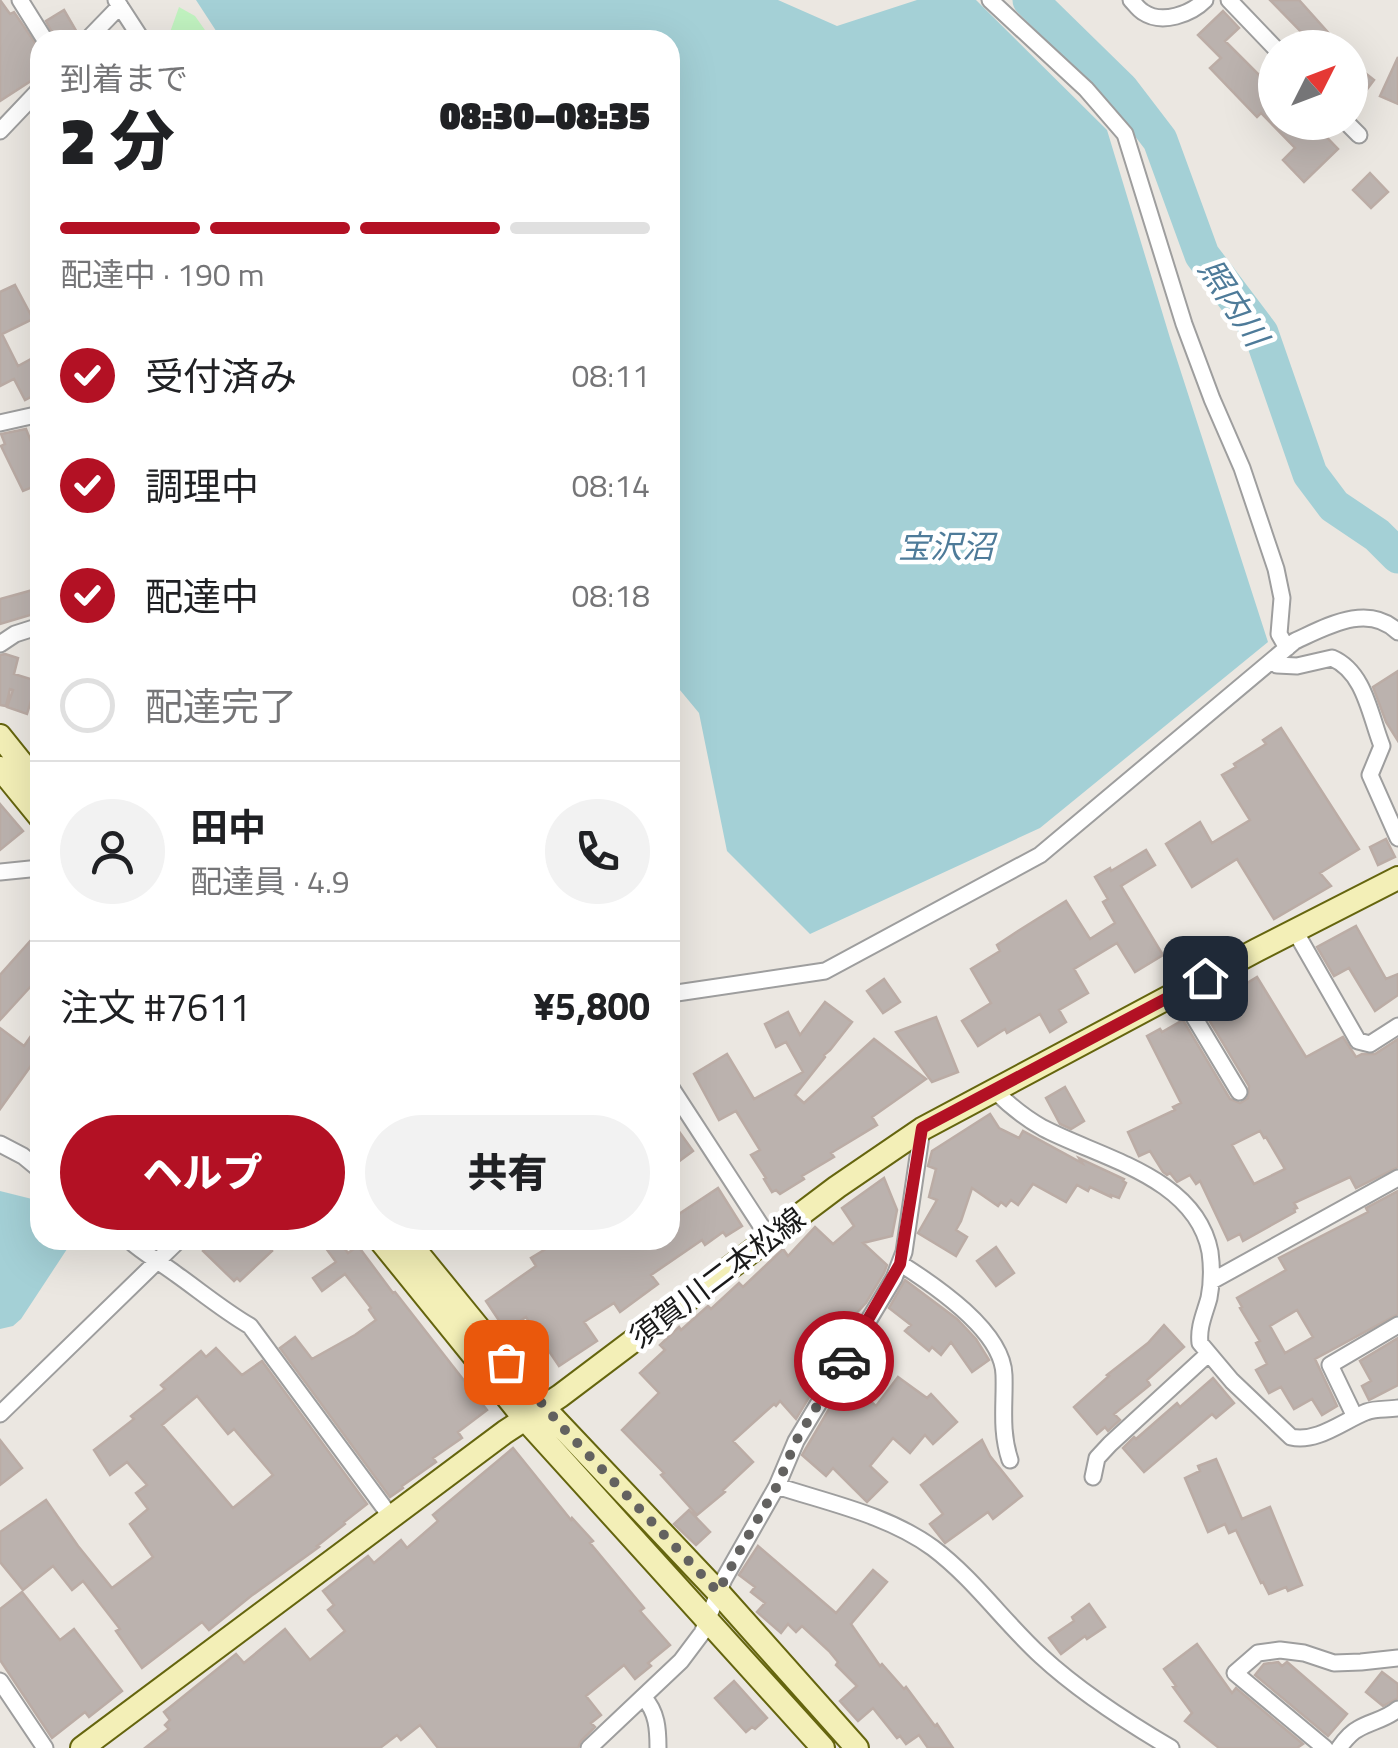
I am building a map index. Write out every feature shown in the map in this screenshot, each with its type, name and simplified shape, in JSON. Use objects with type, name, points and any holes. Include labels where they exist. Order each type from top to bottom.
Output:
[{"type":"main road","points":[[0,736],[30,774]]},
{"type":"main road","points":[[0,768],[30,806]]},
{"type":"main road","name":"須賀川二本松線","points":[[97,1744],[392,1517],[922,1128],[1398,878]]},
{"type":"main road","points":[[389,1250],[534,1413],[708,1622],[823,1748]]},
{"type":"main road","points":[[414,1250],[534,1413],[718,1592],[857,1748]]},
{"type":"street","points":[[20,0],[39,30]]},
{"type":"street","points":[[990,0],[1086,89],[1125,134],[1184,324],[1242,468],[1276,569],[1282,598],[1279,634],[1287,648]]},
{"type":"street","points":[[1131,0],[1144,13],[1160,18],[1196,8],[1206,0]]},
{"type":"street","points":[[1229,0],[1258,30]]},
{"type":"street","points":[[95,30],[118,3],[136,30]]},
{"type":"street","points":[[0,131],[30,100]]},
{"type":"street","points":[[0,422],[30,416]]},
{"type":"street","points":[[680,993],[825,971],[1040,855],[1295,642],[1332,624],[1358,617],[1391,624],[1398,632]]},
{"type":"street","points":[[0,644],[30,629]]},
{"type":"street","points":[[1272,660],[1277,665],[1297,666],[1332,658],[1350,669],[1360,684],[1382,746],[1370,775],[1398,838]]},
{"type":"street","points":[[0,872],[30,869]]},
{"type":"street","points":[[1295,931],[1358,1041],[1370,1044],[1398,1026]]},
{"type":"street","points":[[1179,992],[1239,1092]]},
{"type":"street","points":[[994,1090],[1023,1116],[1119,1160],[1185,1203],[1206,1237],[1212,1281],[1199,1336],[1208,1354],[1292,1437],[1314,1436],[1355,1417],[1398,1408]]},
{"type":"street","points":[[680,1101],[769,1238]]},
{"type":"street","points":[[589,1748],[681,1661],[708,1622],[718,1592],[777,1486],[796,1441],[900,1264],[922,1128]]},
{"type":"street","points":[[0,1144],[30,1162]]},
{"type":"street","points":[[1212,1281],[1398,1178]]},
{"type":"street","points":[[141,1250],[250,1326],[392,1517]]},
{"type":"street","points":[[0,1414],[168,1250]]},
{"type":"street","points":[[900,1264],[963,1308],[1000,1358],[1004,1373],[1003,1432],[1010,1460]]},
{"type":"street","points":[[1355,1417],[1330,1365],[1398,1325]]},
{"type":"street","points":[[1093,1477],[1097,1458],[1208,1354]]},
{"type":"street","points":[[777,1486],[876,1518],[930,1546],[960,1570],[1038,1654],[1064,1676],[1111,1712],[1171,1748]]},
{"type":"street","points":[[1325,1748],[1235,1673],[1258,1653],[1280,1650],[1334,1663],[1398,1658]]},
{"type":"street","points":[[0,1682],[46,1748]]},
{"type":"street","points":[[644,1698],[653,1707],[658,1748]]},
{"type":"street","points":[[1339,1748],[1360,1727],[1385,1719],[1398,1709]]},
{"type":"green space","points":[[179,7],[195,16],[205,30],[171,30]]},
{"type":"water","name":"宝沢沼","points":[[196,0],[778,0],[837,26],[917,0],[976,0],[1107,130],[1268,642],[1040,828],[810,934],[727,851],[699,713],[680,690],[680,30],[216,30]]},
{"type":"water","points":[[0,1191],[30,1198],[30,1250],[66,1250],[21,1319],[0,1329]]},
{"type":"building","points":[[0,0],[30,35],[30,82],[0,101]]},
{"type":"building","points":[[1270,0],[1299,0],[1326,30],[1299,30]]},
{"type":"building","points":[[64,10],[76,30],[51,30],[46,21]]},
{"type":"building","points":[[1223,11],[1239,28],[1225,41],[1258,74],[1257,117],[1210,68],[1221,58],[1198,35]]},
{"type":"building","points":[[1398,57],[1398,104],[1380,96]]},
{"type":"building","points":[[1287,140],[1329,140],[1338,149],[1304,182],[1283,160],[1295,148]]},
{"type":"building","points":[[1370,173],[1388,192],[1371,208],[1353,190]]},
{"type":"building","points":[[15,285],[30,313],[30,320],[2,334],[18,366],[30,359],[30,397],[25,400],[14,379],[0,386],[0,292]]},
{"type":"building","points":[[26,429],[30,439],[30,488],[23,491],[1,446],[5,444],[1,434]]},
{"type":"building","points":[[30,591],[30,615],[0,624],[0,599]]},
{"type":"building","points":[[0,655],[18,658],[14,674],[30,679],[27,714],[7,707],[13,690],[10,689],[6,706],[0,705]]},
{"type":"building","points":[[1398,671],[1398,741],[1373,687]]},
{"type":"building","points":[[1281,728],[1359,849],[1320,873],[1331,886],[1274,919],[1237,859],[1192,887],[1166,844],[1200,822],[1212,843],[1250,820],[1222,775],[1266,744],[1263,740]]},
{"type":"building","points":[[0,804],[23,831],[0,850]]},
{"type":"building","points":[[1386,839],[1395,857],[1378,865],[1370,847]]},
{"type":"building","points":[[1146,850],[1155,865],[1121,886],[1163,955],[1135,972],[1117,943],[1074,969],[1088,993],[1059,1010],[1066,1022],[1050,1032],[1040,1014],[978,1046],[962,1021],[991,1003],[971,969],[1000,951],[997,945],[1066,901],[1090,939],[1115,923],[1103,902],[1108,899],[1095,877]]},
{"type":"building","points":[[1356,926],[1386,979],[1398,974],[1398,995],[1375,1011],[1349,968],[1334,976],[1317,947]]},
{"type":"building","points":[[30,941],[30,987],[0,1020],[0,975]]},
{"type":"building","points":[[1257,977],[1306,1057],[1343,1037],[1356,1057],[1375,1054],[1398,1039],[1398,1167],[1356,1188],[1350,1177],[1294,1203],[1295,1212],[1243,1241],[1240,1234],[1228,1240],[1200,1181],[1196,1184],[1190,1175],[1177,1182],[1170,1173],[1163,1172],[1150,1151],[1139,1156],[1128,1132],[1175,1110],[1173,1107],[1181,1103],[1147,1036],[1183,1020],[1230,1099],[1240,1103],[1248,1098],[1249,1086],[1203,1010]],"holes":[[[1260,1131],[1285,1169],[1254,1184],[1232,1145]]]},
{"type":"building","points":[[884,979],[900,1002],[883,1013],[867,991]]},
{"type":"building","points":[[825,1002],[852,1022],[795,1095],[804,1103],[874,1039],[926,1079],[872,1117],[877,1125],[831,1153],[834,1157],[780,1194],[772,1192],[751,1155],[760,1150],[736,1111],[719,1120],[694,1074],[727,1054],[754,1099],[803,1072],[786,1042],[776,1047],[765,1024],[788,1012],[800,1035]]},
{"type":"building","points":[[936,1017],[958,1072],[932,1082],[896,1032]]},
{"type":"building","points":[[0,1028],[24,1046],[30,1037],[30,1067],[0,1109]]},
{"type":"building","points":[[1065,1087],[1084,1121],[1071,1129],[1060,1124],[1046,1098]]},
{"type":"building","points":[[990,1114],[999,1128],[1019,1138],[1023,1131],[1082,1163],[1079,1158],[1124,1179],[1119,1198],[1077,1185],[1066,1202],[1033,1184],[1018,1205],[1011,1200],[1006,1206],[1001,1202],[998,1206],[972,1188],[956,1230],[967,1237],[956,1256],[918,1233],[937,1200],[929,1197],[936,1169],[928,1166],[932,1151]]},
{"type":"building","points":[[680,1133],[693,1151],[680,1161]]},
{"type":"building","points":[[884,1178],[897,1210],[892,1236],[863,1243],[887,1265],[884,1273],[866,1303],[813,1359],[825,1371],[796,1419],[780,1401],[733,1441],[753,1462],[697,1515],[661,1475],[664,1473],[622,1430],[659,1393],[640,1373],[665,1350],[660,1345],[679,1327],[681,1330],[708,1306],[711,1309],[739,1283],[743,1287],[783,1249],[788,1256],[815,1227],[833,1244],[854,1226],[842,1208]]},
{"type":"building","points":[[718,1188],[742,1226],[726,1236],[723,1232],[705,1245],[702,1240],[651,1275],[658,1284],[620,1312],[614,1303],[584,1322],[597,1341],[559,1366],[526,1317],[506,1331],[486,1301],[536,1266],[531,1258],[544,1250],[680,1250],[680,1213]]},
{"type":"building","points":[[1398,1191],[1398,1314],[1315,1359],[1337,1406],[1322,1415],[1312,1399],[1294,1409],[1281,1387],[1269,1393],[1256,1370],[1267,1364],[1256,1343],[1260,1341],[1237,1298],[1286,1270],[1279,1258],[1368,1212],[1366,1208]],"holes":[[[1297,1310],[1313,1337],[1285,1353],[1270,1326]]]},
{"type":"building","points":[[996,1247],[1014,1273],[996,1286],[977,1261]]},
{"type":"building","points":[[327,1250],[361,1250],[487,1410],[458,1432],[462,1438],[433,1458],[436,1462],[390,1497],[280,1348],[295,1337],[312,1359],[376,1320],[345,1274],[322,1291],[313,1278],[336,1262]]},
{"type":"building","points":[[203,1251],[272,1251],[240,1281],[234,1281]]},
{"type":"building","points":[[905,1280],[957,1319],[989,1360],[972,1372],[951,1342],[941,1355],[932,1347],[929,1351],[905,1331],[911,1325],[889,1308]]},
{"type":"building","points":[[1164,1325],[1184,1347],[1147,1380],[1150,1385],[1114,1414],[1120,1420],[1108,1431],[1105,1427],[1097,1434],[1074,1407]]},
{"type":"building","points":[[1398,1338],[1398,1385],[1369,1400],[1362,1386],[1371,1381],[1360,1361]]},
{"type":"building","points":[[216,1348],[242,1375],[262,1361],[367,1504],[319,1547],[209,1630],[202,1622],[142,1668],[116,1631],[120,1629],[83,1581],[72,1590],[53,1566],[23,1590],[0,1562],[0,1532],[46,1500],[112,1588],[153,1557],[130,1524],[148,1509],[136,1493],[147,1485],[127,1462],[110,1475],[94,1450],[134,1419],[131,1416],[165,1389],[161,1385],[201,1351],[206,1357]],"holes":[[[197,1396],[228,1434],[234,1429],[273,1475],[233,1508],[162,1425]]]},
{"type":"building","points":[[898,1377],[927,1398],[931,1394],[957,1422],[933,1444],[925,1435],[910,1453],[893,1438],[870,1466],[887,1482],[867,1502],[833,1468],[826,1476],[802,1455],[846,1380],[876,1406]]},
{"type":"building","points":[[1213,1378],[1234,1403],[1216,1418],[1212,1414],[1144,1472],[1123,1448]]},
{"type":"building","points":[[0,1440],[22,1468],[0,1485]]},
{"type":"building","points":[[982,1440],[1022,1496],[993,1519],[988,1512],[945,1543],[930,1524],[943,1514],[921,1485]]},
{"type":"building","points":[[513,1448],[593,1541],[590,1543],[644,1608],[640,1611],[670,1645],[635,1679],[624,1665],[586,1696],[601,1715],[591,1723],[595,1727],[578,1748],[438,1748],[420,1725],[401,1740],[397,1735],[380,1748],[145,1748],[169,1729],[165,1725],[170,1720],[164,1712],[236,1654],[244,1663],[285,1629],[310,1660],[345,1631],[328,1610],[334,1605],[323,1591],[368,1556],[374,1563],[401,1540],[407,1548],[438,1521],[433,1515]]},
{"type":"building","points":[[1216,1459],[1242,1519],[1270,1507],[1302,1585],[1269,1594],[1236,1530],[1229,1533],[1225,1524],[1208,1532],[1185,1478],[1200,1471],[1198,1466]]},
{"type":"building","points":[[689,1510],[710,1532],[696,1545],[674,1524]]},
{"type":"building","points":[[758,1546],[836,1613],[873,1570],[887,1582],[851,1624],[880,1666],[906,1687],[953,1748],[928,1748],[919,1735],[906,1744],[873,1708],[858,1721],[840,1701],[857,1686],[836,1665],[838,1662],[829,1651],[802,1626],[796,1632],[788,1624],[781,1633],[757,1612],[765,1603],[751,1592],[755,1587],[739,1575]]},
{"type":"building","points":[[22,1592],[60,1640],[74,1629],[122,1691],[89,1717],[85,1712],[52,1738],[0,1660],[0,1609]]},
{"type":"building","points":[[1089,1604],[1105,1627],[1061,1654],[1049,1638],[1074,1621],[1072,1617]]},
{"type":"building","points":[[1197,1644],[1232,1693],[1236,1688],[1303,1744],[1297,1748],[1219,1748],[1185,1721],[1192,1713],[1164,1669]]},
{"type":"building","points":[[1278,1662],[1282,1666],[1287,1662],[1347,1714],[1328,1736],[1255,1675],[1264,1664]]},
{"type":"building","points":[[1382,1672],[1398,1684],[1398,1698],[1383,1706],[1366,1692]]},
{"type":"building","points":[[734,1681],[767,1718],[746,1732],[715,1698]]},
{"type":"waterway","name":"照内川","points":[[1030,0],[1121,89],[1160,140],[1202,255],[1261,333],[1310,474],[1334,506],[1377,535],[1398,556]]},
{"type":"way so far","points":[[506,1362],[718,1592],[777,1486],[796,1441],[844,1361]]},
{"type":"route","points":[[844,1361],[900,1264],[922,1128],[1205,978]]}]
